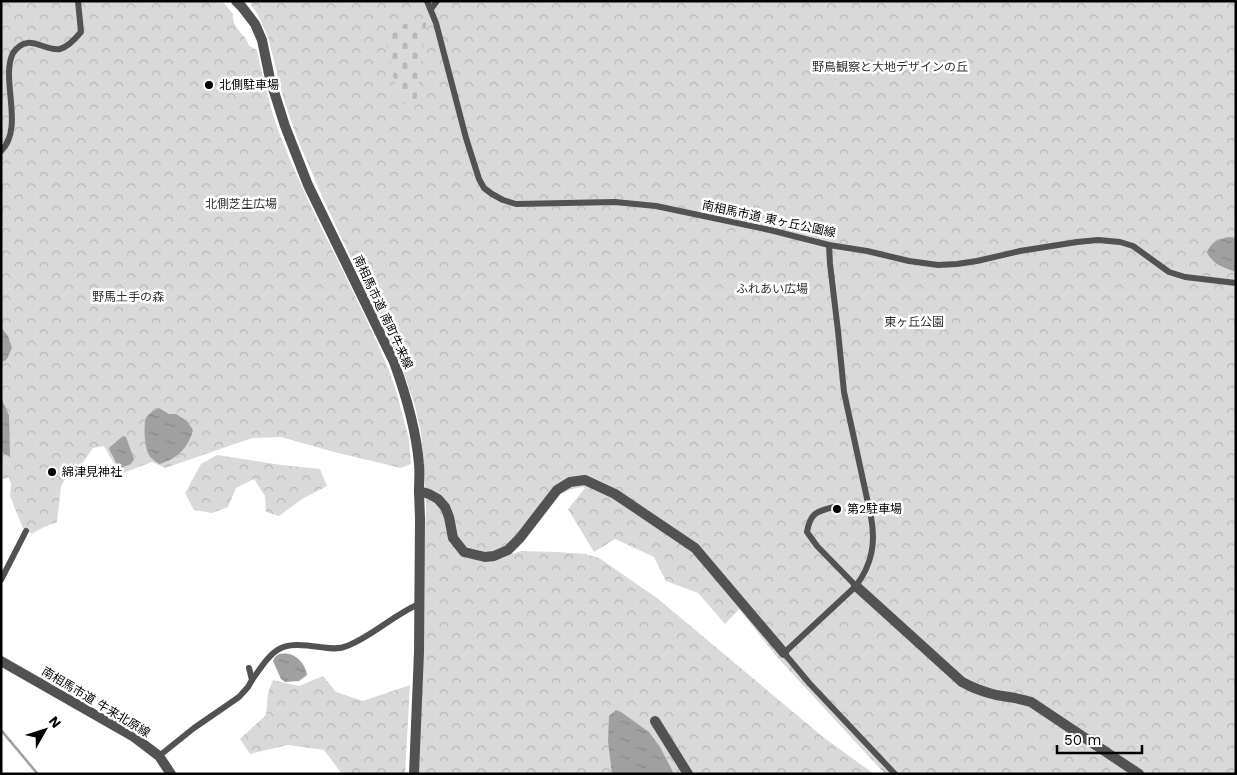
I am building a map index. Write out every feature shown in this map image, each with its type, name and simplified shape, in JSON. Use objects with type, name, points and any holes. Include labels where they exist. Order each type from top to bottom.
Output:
[{"type":"street","name":"南相馬市道 南町牛来線","points":[[236,1],[255,24],[262,40],[270,79],[285,126],[308,185],[394,362],[411,415],[419,464],[420,520],[418,702],[414,774]]},
{"type":"street","points":[[419,491],[438,499],[445,507],[453,538],[464,552],[484,557],[494,556],[508,550],[520,538],[557,490],[570,482],[585,480],[618,496],[695,548],[784,653]]},
{"type":"street","points":[[856,586],[962,682],[973,688],[1031,702],[1139,774]]},
{"type":"street","name":"南相馬市道 牛来北原線","points":[[1,661],[134,736],[159,756],[171,774]]},
{"type":"street","points":[[655,721],[688,774]]},
{"type":"lane","points":[[1,151],[6,146],[11,132],[8,72],[14,52],[25,44],[32,43],[60,49],[70,42],[81,32],[78,1]]},
{"type":"lane","name":"南相馬市道 東ヶ丘公園線","points":[[427,1],[436,23],[479,180],[484,188],[498,198],[516,204],[615,202],[656,206],[770,230],[829,245],[867,251],[909,261],[947,265],[1077,242],[1098,240],[1120,242],[1133,246],[1169,272],[1185,277],[1236,283]]},
{"type":"lane","points":[[431,9],[437,1]]},
{"type":"lane","points":[[829,245],[844,392],[874,531],[874,546],[862,577],[856,586],[784,653],[810,684],[895,774]]},
{"type":"lane","points":[[834,507],[812,515],[807,532],[817,546],[856,586]]},
{"type":"lane","points":[[1,580],[26,531]]},
{"type":"lane","points":[[159,756],[194,728],[239,697],[270,654],[280,647],[304,644],[335,648],[344,647],[367,636],[419,604]]},
{"type":"lane","points":[[249,668],[252,680]]},
{"type":"green space","points":[[1,1],[222,1],[233,14],[236,27],[249,46],[257,50],[273,114],[292,165],[388,368],[409,439],[411,464],[401,468],[281,437],[252,438],[165,468],[152,462],[120,474],[104,446],[93,448],[77,471],[71,470],[61,486],[57,522],[32,534],[23,528],[10,496],[11,484],[9,477],[1,478]]},
{"type":"green space","name":"東ヶ丘公園","points":[[249,1],[1236,1],[1236,774],[885,774],[777,657],[739,609],[725,624],[698,593],[666,581],[654,557],[615,539],[594,552],[568,509],[585,488],[583,487],[571,489],[559,495],[511,554],[522,551],[557,552],[586,554],[599,558],[657,598],[823,737],[874,774],[419,774],[422,599],[426,509],[421,433],[415,406],[400,361],[325,203],[303,152],[283,97],[268,37]]},
{"type":"green space","points":[[427,17],[416,102],[399,104],[384,31]]},
{"type":"green space","points":[[217,455],[320,469],[327,486],[302,499],[279,516],[266,512],[265,496],[254,479],[236,488],[228,507],[212,513],[194,510],[185,493],[201,464]]},
{"type":"green space","points":[[323,676],[336,692],[363,701],[410,685],[405,774],[342,774],[324,750],[288,745],[250,754],[240,739],[266,715],[268,693],[273,680],[299,686]]},
{"type":"water","points":[[1230,237],[1236,238],[1236,272],[1216,263],[1207,253],[1210,246],[1216,241]]},
{"type":"water","points":[[1,327],[8,336],[12,348],[7,359],[1,363]]},
{"type":"water","points":[[1,398],[9,415],[10,457],[1,452]]},
{"type":"water","points":[[159,408],[169,414],[176,414],[187,421],[193,430],[181,452],[159,464],[152,459],[146,448],[145,422],[152,412]]},
{"type":"water","points":[[123,436],[126,437],[134,459],[131,464],[119,468],[109,449]]},
{"type":"water","points":[[279,654],[292,655],[298,659],[307,675],[299,681],[285,682],[281,679],[273,661]]},
{"type":"water","points":[[616,710],[649,732],[660,747],[674,774],[612,774],[608,741],[609,716]]},
{"type":"water","points":[[1,728],[39,774],[36,774],[1,732]]},
{"type":"place","name":"北側駐車場","points":[[209,85]]},
{"type":"place","name":"綿津見神社","points":[[52,472]]},
{"type":"place","name":"第2駐車場","points":[[837,509]]},
{"type":"park label","name":"野鳥観察と大地デザインの丘","points":[[890,67]]},
{"type":"park label","name":"北側芝生広場","points":[[241,204]]},
{"type":"park label","name":"ふれあい広場","points":[[772,289]]},
{"type":"park label","name":"野馬土手の森","points":[[128,297]]}]
